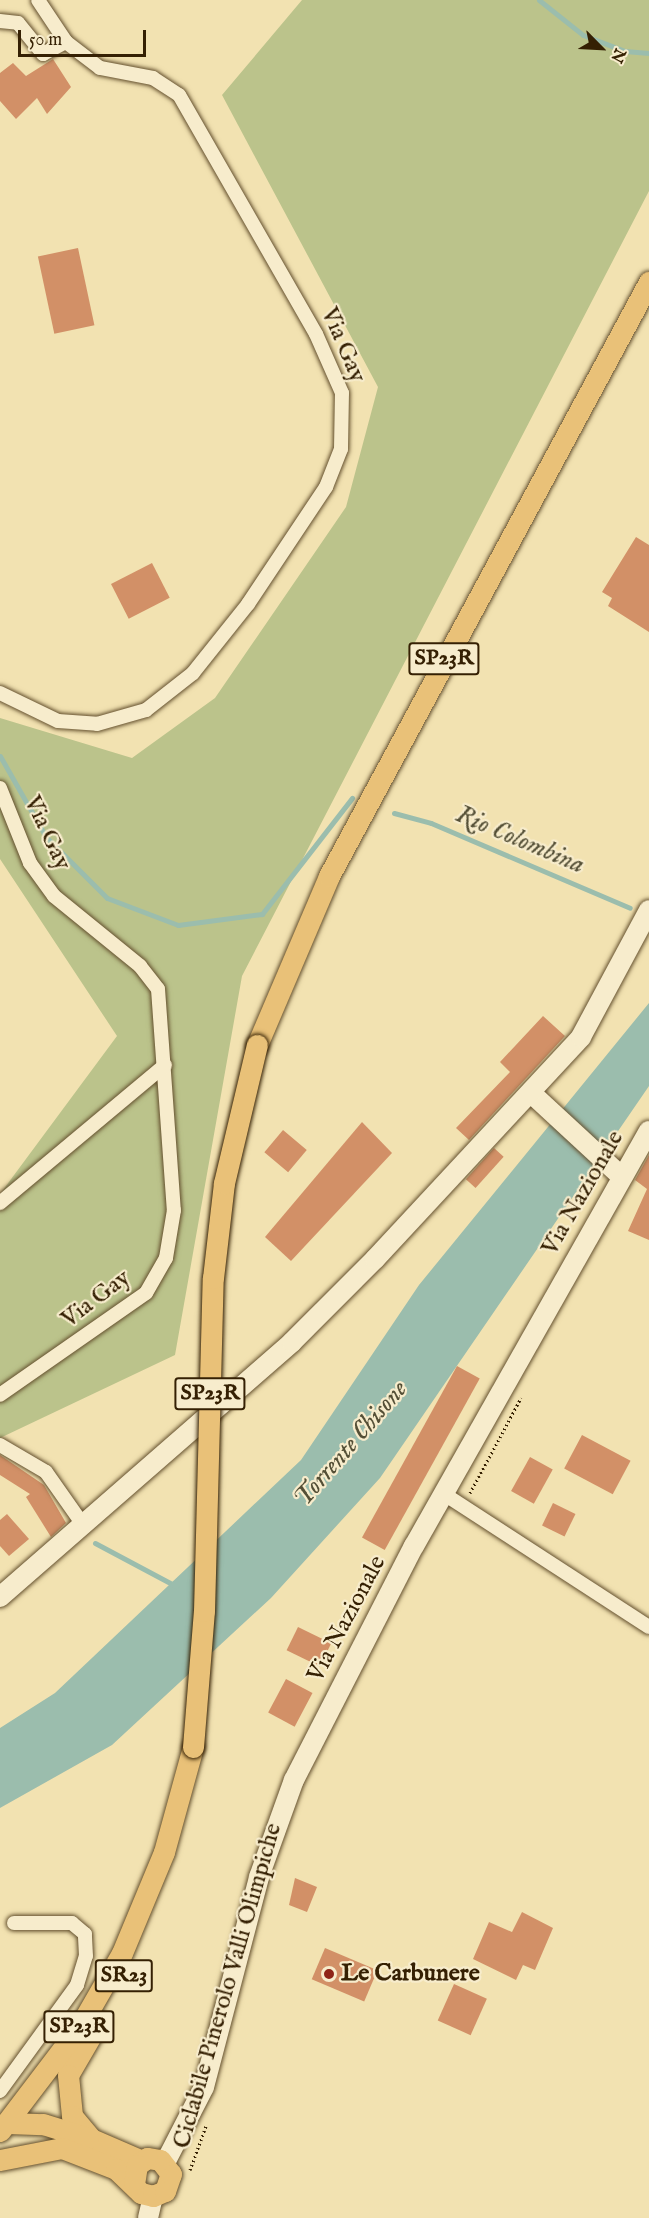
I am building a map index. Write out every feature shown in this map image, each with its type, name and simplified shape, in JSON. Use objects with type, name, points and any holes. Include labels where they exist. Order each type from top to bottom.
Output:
[{"type":"main road","name":"SP23R","points":[[4,2127],[80,2026],[122,1953],[179,1802],[193,1747],[204,1611],[213,1278],[224,1183],[256,1045],[329,876],[649,282]]},
{"type":"main road","points":[[0,1597],[84,1526],[319,1317],[531,1093],[581,1037],[649,910]]},
{"type":"main road","points":[[531,1093],[620,1174]]},
{"type":"main road","name":"Via Nazionale","points":[[165,2163],[204,2086],[259,1877],[294,1780],[444,1494],[620,1174],[649,1131]]},
{"type":"main road","name":"SR23","points":[[142,2161],[92,2139],[72,2116],[68,2075],[157,1909],[180,1839],[179,1802]]},
{"type":"main road","points":[[4,2127],[43,2124],[92,2139]]},
{"type":"main road","points":[[0,2160],[62,2148],[116,2169],[153,2196]]},
{"type":"main road","points":[[134,2183],[142,2161],[165,2163],[169,2186],[153,2196],[148,2218]]},
{"type":"street","name":"Via Gay","points":[[0,693],[58,721],[97,723],[146,710],[194,674],[249,604],[326,487],[342,449],[342,393],[316,334],[179,95],[153,78],[100,68],[66,42],[38,0]]},
{"type":"street","points":[[0,21],[18,23],[43,54],[66,42]]},
{"type":"street","name":"Via Gay","points":[[0,788],[30,863],[54,896],[140,966],[158,988],[174,1210],[168,1250],[156,1278],[118,1318],[0,1395]]},
{"type":"street","points":[[0,1203],[165,1065]]},
{"type":"street","points":[[0,1445],[46,1472],[84,1526]]},
{"type":"street","points":[[444,1494],[649,1627]]},
{"type":"street","points":[[0,2091],[77,1985],[86,1956],[85,1934],[72,1923],[14,1923]]},
{"type":"path","points":[[463,1506],[522,1395]]},
{"type":"path","name":"Ciclabile Pinerolo Valli Olimpiche","points":[[186,2180],[209,2118]]},
{"type":"green space","points":[[302,0],[649,0],[649,191],[242,976],[175,1355],[0,1438],[0,1194],[117,1036],[0,859],[0,718],[132,758],[215,698],[346,507],[378,387],[222,95]]},
{"type":"water","name":"Torrente Chisone","points":[[649,1003],[649,1086],[380,1478],[271,1598],[112,1745],[0,1808],[0,1728],[55,1693],[301,1460],[419,1285]]},
{"type":"building","points":[[53,59],[71,87],[47,114],[37,98],[16,119],[0,101],[0,73],[13,63],[26,76]]},
{"type":"building","points":[[78,248],[94,325],[54,334],[38,257]]},
{"type":"building","points":[[636,537],[649,545],[649,632],[608,606],[612,598],[602,592]]},
{"type":"building","points":[[152,563],[170,598],[129,619],[111,584]]},
{"type":"building","points":[[543,1016],[565,1036],[469,1140],[456,1128],[510,1072],[500,1062]]},
{"type":"building","points":[[362,1122],[392,1153],[291,1261],[265,1237]]},
{"type":"building","points":[[283,1130],[307,1150],[288,1172],[264,1152]]},
{"type":"building","points":[[494,1148],[504,1157],[476,1188],[466,1179]]},
{"type":"building","points":[[649,1155],[649,1240],[628,1231],[647,1189],[635,1180]]},
{"type":"building","points":[[457,1366],[480,1379],[385,1550],[362,1537]]},
{"type":"building","points":[[582,1435],[631,1461],[613,1494],[564,1469]]},
{"type":"building","points":[[0,1455],[44,1485],[66,1523],[51,1537],[26,1497],[30,1494],[0,1475]]},
{"type":"building","points":[[530,1457],[553,1470],[534,1504],[511,1491]]},
{"type":"building","points":[[553,1503],[575,1514],[565,1536],[542,1525]]},
{"type":"building","points":[[7,1514],[29,1539],[9,1556],[0,1546],[0,1520]]},
{"type":"building","points":[[298,1627],[331,1643],[320,1667],[287,1650]]},
{"type":"building","points":[[286,1679],[312,1693],[295,1727],[268,1713]]},
{"type":"building","points":[[295,1878],[317,1887],[307,1912],[289,1905]]},
{"type":"building","points":[[522,1912],[553,1928],[535,1970],[523,1965],[516,1980],[473,1959],[489,1922],[512,1932]]},
{"type":"building","points":[[325,1948],[377,1970],[364,2002],[312,1979]]},
{"type":"building","points":[[454,1984],[487,1999],[471,2035],[438,2021]]},
{"type":"waterway","points":[[539,0],[583,35],[625,51],[649,53]]},
{"type":"waterway","name":"Rio Colombina","points":[[0,756],[46,837],[107,898],[178,925],[262,914],[352,798]]},
{"type":"waterway","name":"Rio Colombina","points":[[394,813],[431,823],[630,908]]},
{"type":"waterway","points":[[95,1543],[176,1586]]},
{"type":"place","name":"Le Carbunere","points":[[329,1974]]}]
